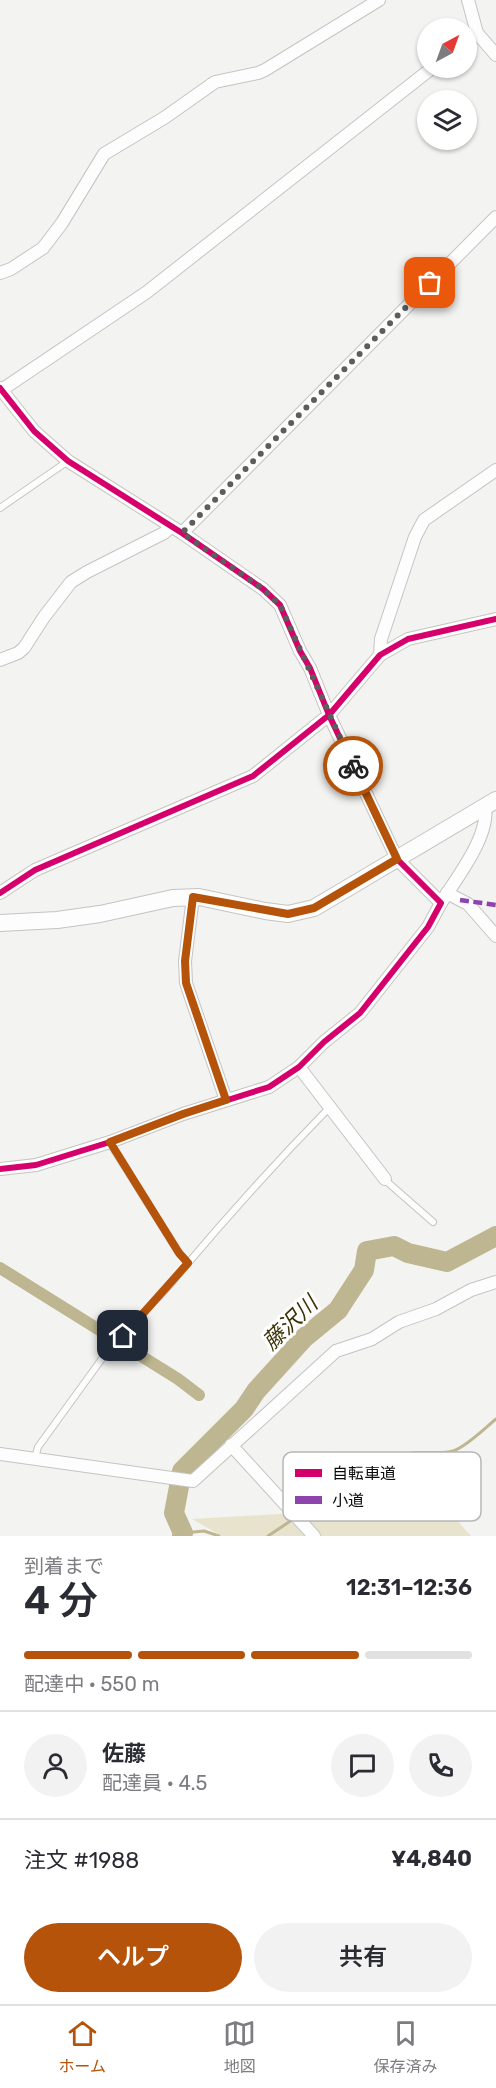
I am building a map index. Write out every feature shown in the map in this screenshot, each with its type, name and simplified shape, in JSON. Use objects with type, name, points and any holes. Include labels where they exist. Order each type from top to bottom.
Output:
[{"type":"street","points":[[0,273],[11,269],[43,248],[62,224],[104,154],[164,118],[215,82],[265,70],[379,0]]},
{"type":"street","points":[[468,0],[470,18]]},
{"type":"street","points":[[477,41],[496,55]]},
{"type":"street","points":[[419,78],[147,292],[0,390],[34,431],[68,461],[263,589],[280,605],[397,859],[444,898],[468,904],[496,936]]},
{"type":"street","points":[[0,660],[24,648],[71,582],[164,533],[176,530],[496,217]]},
{"type":"street","points":[[380,655],[381,639],[415,537],[424,520],[496,470]]},
{"type":"street","points":[[0,893],[35,870],[253,776],[329,715],[380,655],[408,639],[496,619]]},
{"type":"street","points":[[0,923],[57,920],[100,914],[173,898],[193,897],[288,914],[314,908],[491,803]]},
{"type":"street","points":[[0,1169],[36,1165],[110,1142],[183,1114],[269,1087],[299,1067],[324,1042],[360,1013],[428,927],[480,837],[491,803]]},
{"type":"street","points":[[193,897],[185,961],[186,983],[226,1100]]},
{"type":"street","points":[[299,1067],[385,1179]]},
{"type":"street","points":[[0,1454],[193,1481],[336,1351],[372,1339],[399,1322],[436,1309],[471,1290],[496,1282]]},
{"type":"street","points":[[231,1445],[283,1502]]},
{"type":"street","points":[[300,1521],[314,1536]]},
{"type":"lane","points":[[0,508],[63,467],[68,461]]},
{"type":"lane","points":[[34,1459],[38,1447],[109,1349],[114,1351],[123,1336],[282,1155],[330,1107]]},
{"type":"lane","points":[[110,1142],[179,1253],[188,1263]]},
{"type":"lane","points":[[385,1179],[433,1222]]},
{"type":"shaded area","points":[[283,1514],[283,1521],[458,1521],[471,1536],[222,1536],[192,1519]]},
{"type":"waterway","name":"藤沢川","points":[[182,1536],[183,1533],[174,1513],[182,1471],[244,1409],[256,1391],[304,1338],[338,1310],[364,1270],[367,1251],[394,1246],[408,1253],[447,1262],[496,1236]]},
{"type":"waterway","points":[[0,1268],[178,1379],[199,1395]]},
{"type":"waterway","points":[[446,1452],[458,1449],[496,1419]]},
{"type":"waterway","points":[[268,1536],[290,1521]]},
{"type":"waterway","points":[[183,1533],[204,1531],[219,1536]]},
{"type":"marked path","points":[[460,900],[496,905]]},
{"type":"cycle path","points":[[0,388],[34,431],[68,461],[182,533],[263,589],[280,605],[397,859],[441,903],[428,927],[360,1013],[324,1042],[299,1067],[269,1087],[36,1165],[0,1169]]},
{"type":"cycle path","points":[[0,893],[35,870],[253,776],[329,715],[380,655],[408,639],[496,619]]},
{"type":"way so far","points":[[353,766],[280,605],[263,589],[182,533],[430,283]]},
{"type":"route","points":[[123,1336],[133,1322],[188,1263],[179,1253],[110,1142],[226,1100],[186,983],[185,961],[193,897],[288,914],[314,908],[397,859],[353,766]]}]
